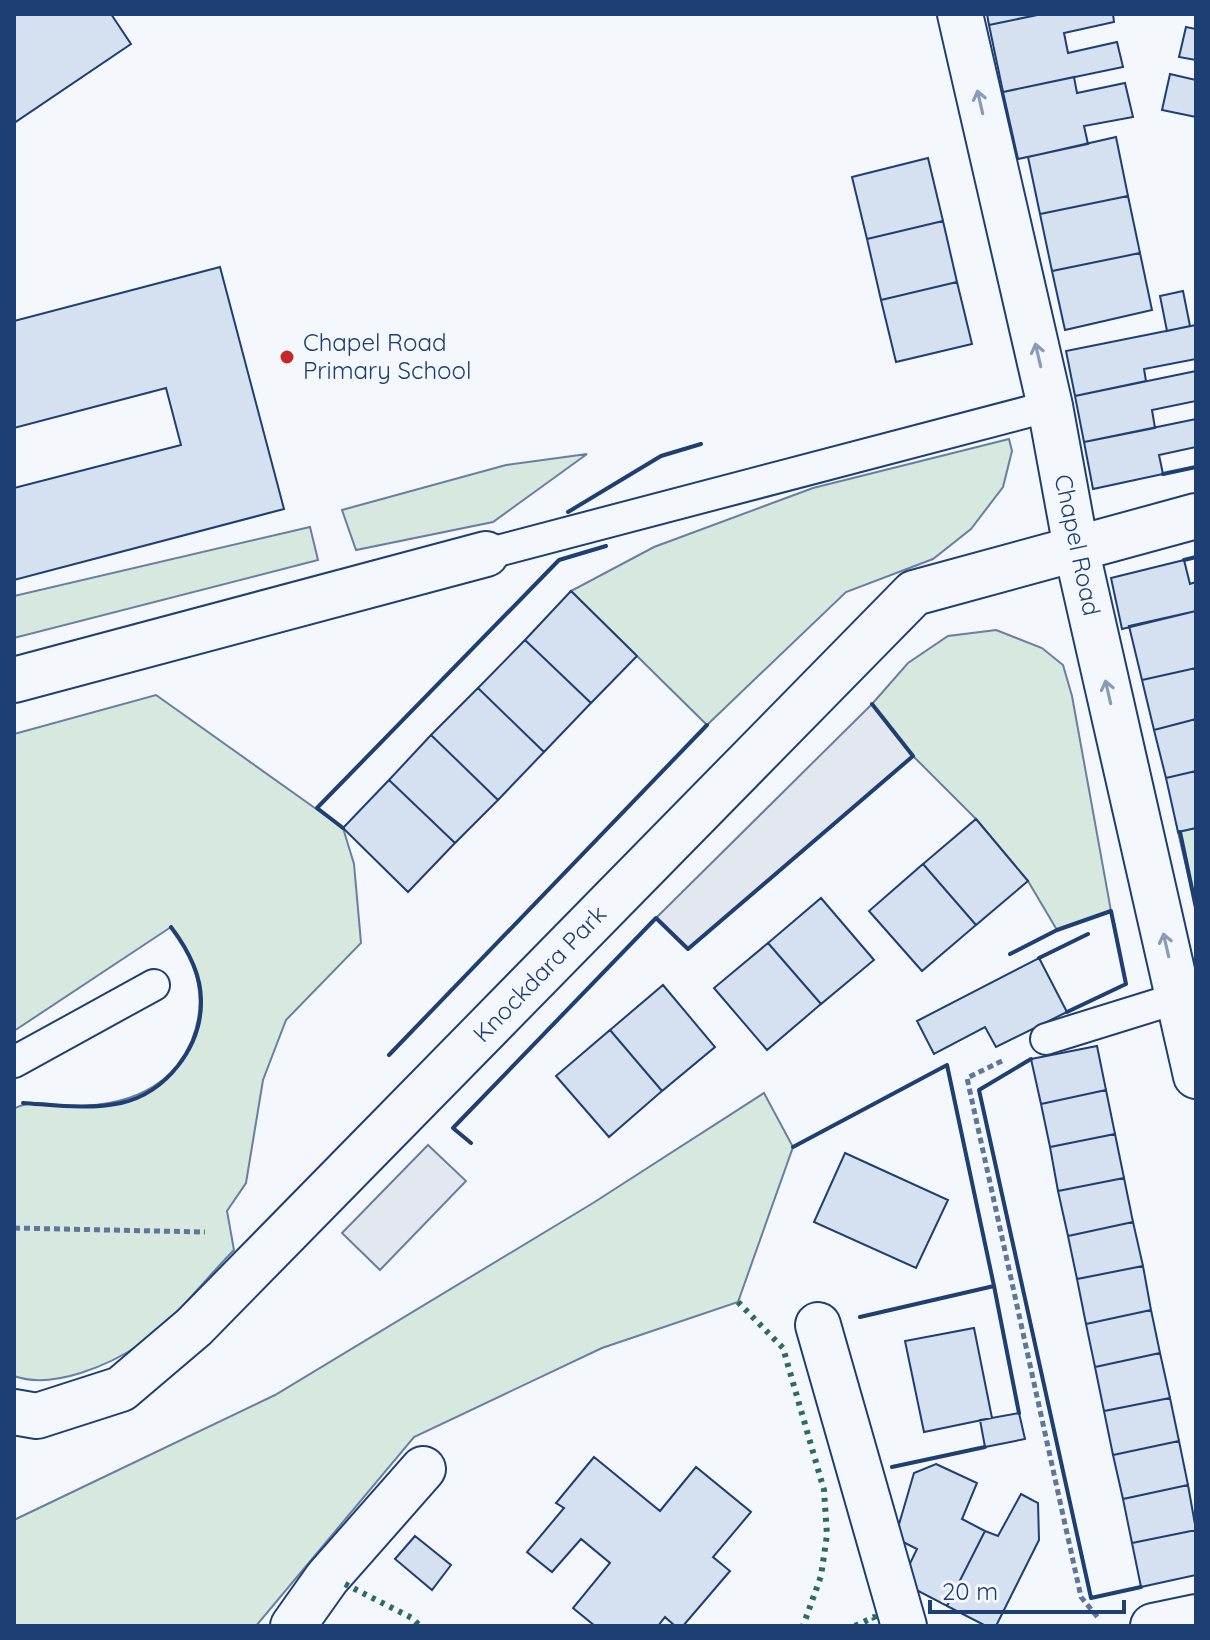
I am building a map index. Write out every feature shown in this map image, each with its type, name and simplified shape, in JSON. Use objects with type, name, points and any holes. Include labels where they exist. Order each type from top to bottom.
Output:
[{"type":"street","name":"Chapel Road","points":[[960,14],[1050,406],[1076,548],[1196,1076]]},
{"type":"street","name":"Knockdara Park","points":[[14,1412],[37,1416],[121,1389],[194,1327],[914,593],[1196,516]]},
{"type":"street","points":[[14,680],[486,554]]},
{"type":"street","points":[[818,1325],[904,1626]]},
{"type":"street","points":[[293,1626],[327,1578],[423,1469]]},
{"type":"street","points":[[1153,1626],[1196,1617]]},
{"type":"lane","points":[[486,554],[1050,406]]},
{"type":"lane","points":[[14,1062],[154,985]]},
{"type":"lane","points":[[1046,1039],[1178,998]]},
{"type":"path","points":[[1046,1039],[967,1078],[1081,1597],[1105,1626]]},
{"type":"path","points":[[14,1228],[284,1234]]},
{"type":"shaded area","points":[[1009,439],[1012,451],[1003,487],[971,529],[933,559],[846,592],[707,725],[571,591],[654,547],[813,488]]},
{"type":"shaded area","points":[[587,454],[493,522],[356,550],[342,510],[506,465]]},
{"type":"shaded area","points":[[310,527],[318,560],[14,638],[14,596]]},
{"type":"shaded area","points":[[996,630],[1042,648],[1063,665],[1072,696],[1111,911],[1057,930],[1028,881],[976,819],[913,756],[872,704],[908,663],[948,636]]},
{"type":"shaded area","points":[[156,695],[343,828],[354,864],[361,943],[286,1020],[263,1080],[246,1183],[227,1211],[234,1250],[142,1343],[81,1373],[63,1378],[29,1380],[14,1376],[14,1109],[35,1103],[96,1105],[136,1095],[154,1086],[182,1059],[192,1041],[198,1019],[199,995],[195,970],[185,947],[171,927],[14,1031],[14,734]]},
{"type":"shaded area","points":[[872,704],[913,756],[688,949],[656,918]]},
{"type":"shaded area","points":[[1196,828],[1196,908],[1178,832]]},
{"type":"shaded area","points":[[764,1093],[793,1147],[738,1302],[602,1348],[414,1437],[256,1626],[14,1626],[14,1520],[275,1395],[593,1203]]},
{"type":"shaded area","points":[[428,1145],[466,1181],[380,1270],[342,1233]]},
{"type":"building","points":[[14,14],[111,14],[131,44],[14,123]]},
{"type":"building","points":[[987,14],[1042,14],[989,25]]},
{"type":"building","points":[[1042,14],[1113,14],[1114,22],[1064,33],[1068,53],[1117,42],[1123,67],[1003,92],[989,25]]},
{"type":"building","points":[[1186,27],[1196,29],[1196,60],[1179,57]]},
{"type":"building","points":[[1170,74],[1196,80],[1196,117],[1162,110]]},
{"type":"building","points":[[1074,77],[1077,93],[1125,83],[1133,117],[1084,126],[1088,144],[1018,159],[1003,92]]},
{"type":"building","points":[[1116,137],[1128,196],[1040,214],[1028,157]]},
{"type":"building","points":[[928,158],[943,221],[867,239],[852,177]]},
{"type":"building","points":[[1128,196],[1140,253],[1052,271],[1040,214]]},
{"type":"building","points":[[943,221],[957,282],[881,300],[867,239]]},
{"type":"building","points":[[1140,253],[1152,310],[1065,330],[1052,271]]},
{"type":"building","points":[[220,267],[284,509],[14,580],[14,488],[181,445],[166,388],[14,428],[14,321]]},
{"type":"building","points":[[957,282],[972,344],[896,362],[881,300]]},
{"type":"building","points":[[1183,291],[1190,326],[1167,331],[1160,296]]},
{"type":"building","points":[[1196,325],[1196,359],[1144,369],[1146,381],[1075,396],[1066,351]]},
{"type":"building","points":[[1196,371],[1196,401],[1152,410],[1155,428],[1084,442],[1075,396]]},
{"type":"building","points":[[1196,419],[1196,447],[1159,455],[1163,474],[1093,489],[1084,442]]},
{"type":"building","points":[[1184,560],[1190,584],[1196,582],[1196,611],[1122,629],[1111,578]]},
{"type":"building","points":[[571,591],[637,656],[591,703],[525,640]]},
{"type":"building","points":[[1196,611],[1196,668],[1142,680],[1129,626]]},
{"type":"building","points":[[525,640],[591,703],[544,752],[478,688]]},
{"type":"building","points":[[1196,668],[1196,719],[1154,730],[1142,680]]},
{"type":"building","points":[[478,688],[544,752],[498,800],[431,735]]},
{"type":"building","points":[[1196,719],[1196,771],[1166,778],[1154,730]]},
{"type":"building","points":[[431,735],[498,800],[455,843],[389,780]]},
{"type":"building","points":[[1196,771],[1196,828],[1178,832],[1166,778]]},
{"type":"building","points":[[389,780],[455,843],[408,892],[343,828]]},
{"type":"building","points":[[976,819],[1028,881],[976,925],[923,864]]},
{"type":"building","points":[[923,864],[976,925],[922,971],[869,911]]},
{"type":"building","points":[[821,898],[874,960],[821,1004],[768,943]]},
{"type":"building","points":[[768,943],[821,1004],[767,1050],[714,988]]},
{"type":"building","points":[[1039,958],[1067,1012],[996,1047],[985,1027],[934,1054],[917,1021]]},
{"type":"building","points":[[663,985],[715,1047],[662,1091],[610,1030]]},
{"type":"building","points":[[610,1030],[662,1091],[609,1137],[556,1076]]},
{"type":"building","points":[[1097,1046],[1106,1090],[1041,1104],[1031,1059]]},
{"type":"building","points":[[1106,1090],[1115,1134],[1050,1147],[1041,1104]]},
{"type":"building","points":[[1115,1134],[1124,1178],[1058,1191],[1050,1147]]},
{"type":"building","points":[[845,1153],[948,1200],[916,1268],[814,1222]]},
{"type":"building","points":[[1124,1178],[1133,1222],[1068,1236],[1058,1191]]},
{"type":"building","points":[[1133,1222],[1143,1266],[1077,1279],[1068,1236]]},
{"type":"building","points":[[1143,1266],[1151,1310],[1086,1324],[1077,1279]]},
{"type":"building","points":[[1151,1310],[1160,1353],[1095,1367],[1086,1324]]},
{"type":"building","points":[[974,1328],[992,1418],[924,1432],[905,1341]]},
{"type":"building","points":[[1160,1353],[1170,1398],[1104,1411],[1095,1367]]},
{"type":"building","points":[[1170,1398],[1179,1441],[1113,1455],[1104,1411]]},
{"type":"building","points":[[1019,1413],[1025,1439],[985,1447],[980,1420]]},
{"type":"building","points":[[1179,1441],[1188,1485],[1123,1499],[1113,1455]]},
{"type":"building","points":[[594,1457],[660,1511],[696,1467],[751,1512],[713,1557],[730,1571],[683,1626],[675,1626],[665,1617],[658,1626],[595,1626],[573,1608],[610,1563],[581,1539],[552,1572],[527,1552],[564,1508],[556,1503]]},
{"type":"building","points":[[936,1464],[977,1483],[962,1519],[985,1531],[947,1606],[901,1582],[917,1549],[895,1538],[914,1473]]},
{"type":"building","points":[[1188,1485],[1196,1530],[1132,1543],[1123,1499]]},
{"type":"building","points":[[1021,1494],[1038,1503],[1039,1540],[996,1626],[986,1626],[947,1606],[985,1531],[998,1536]]},
{"type":"building","points":[[1196,1530],[1196,1575],[1141,1587],[1132,1543]]},
{"type":"building","points":[[415,1536],[451,1565],[432,1590],[395,1559]]},
{"type":"hedge","points":[[738,1302],[783,1348],[824,1490],[827,1535],[821,1576],[803,1626]]},
{"type":"hedge","points":[[345,1584],[412,1618],[420,1626]]},
{"type":"hedge","points":[[855,1626],[874,1617],[877,1626]]},
{"type":"wall","points":[[568,512],[661,456],[701,444]]},
{"type":"wall","points":[[1163,474],[1196,467]]},
{"type":"wall","points":[[343,828],[317,808],[559,560],[606,546]]},
{"type":"wall","points":[[1184,560],[1196,557]]},
{"type":"wall","points":[[471,1143],[453,1128],[656,918],[688,949],[913,756],[872,704]]},
{"type":"wall","points":[[389,1055],[707,725]]},
{"type":"wall","points":[[1180,832],[1196,908]]},
{"type":"wall","points":[[1010,954],[1057,930],[1111,911],[1126,984],[1067,1012]]},
{"type":"wall","points":[[23,1103],[84,1107],[121,1103],[153,1089],[178,1065],[195,1035],[201,1000],[192,961],[171,927]]},
{"type":"wall","points":[[1039,958],[1088,934]]},
{"type":"wall","points":[[1031,1059],[979,1090],[1091,1598],[1141,1587]]},
{"type":"wall","points":[[793,1147],[947,1065],[994,1286]]},
{"type":"wall","points":[[860,1317],[994,1286],[1019,1413]]},
{"type":"wall","points":[[892,1467],[985,1447]]},
{"type":"place","name":"Chapel Road Primary School","points":[[287,357]]}]
